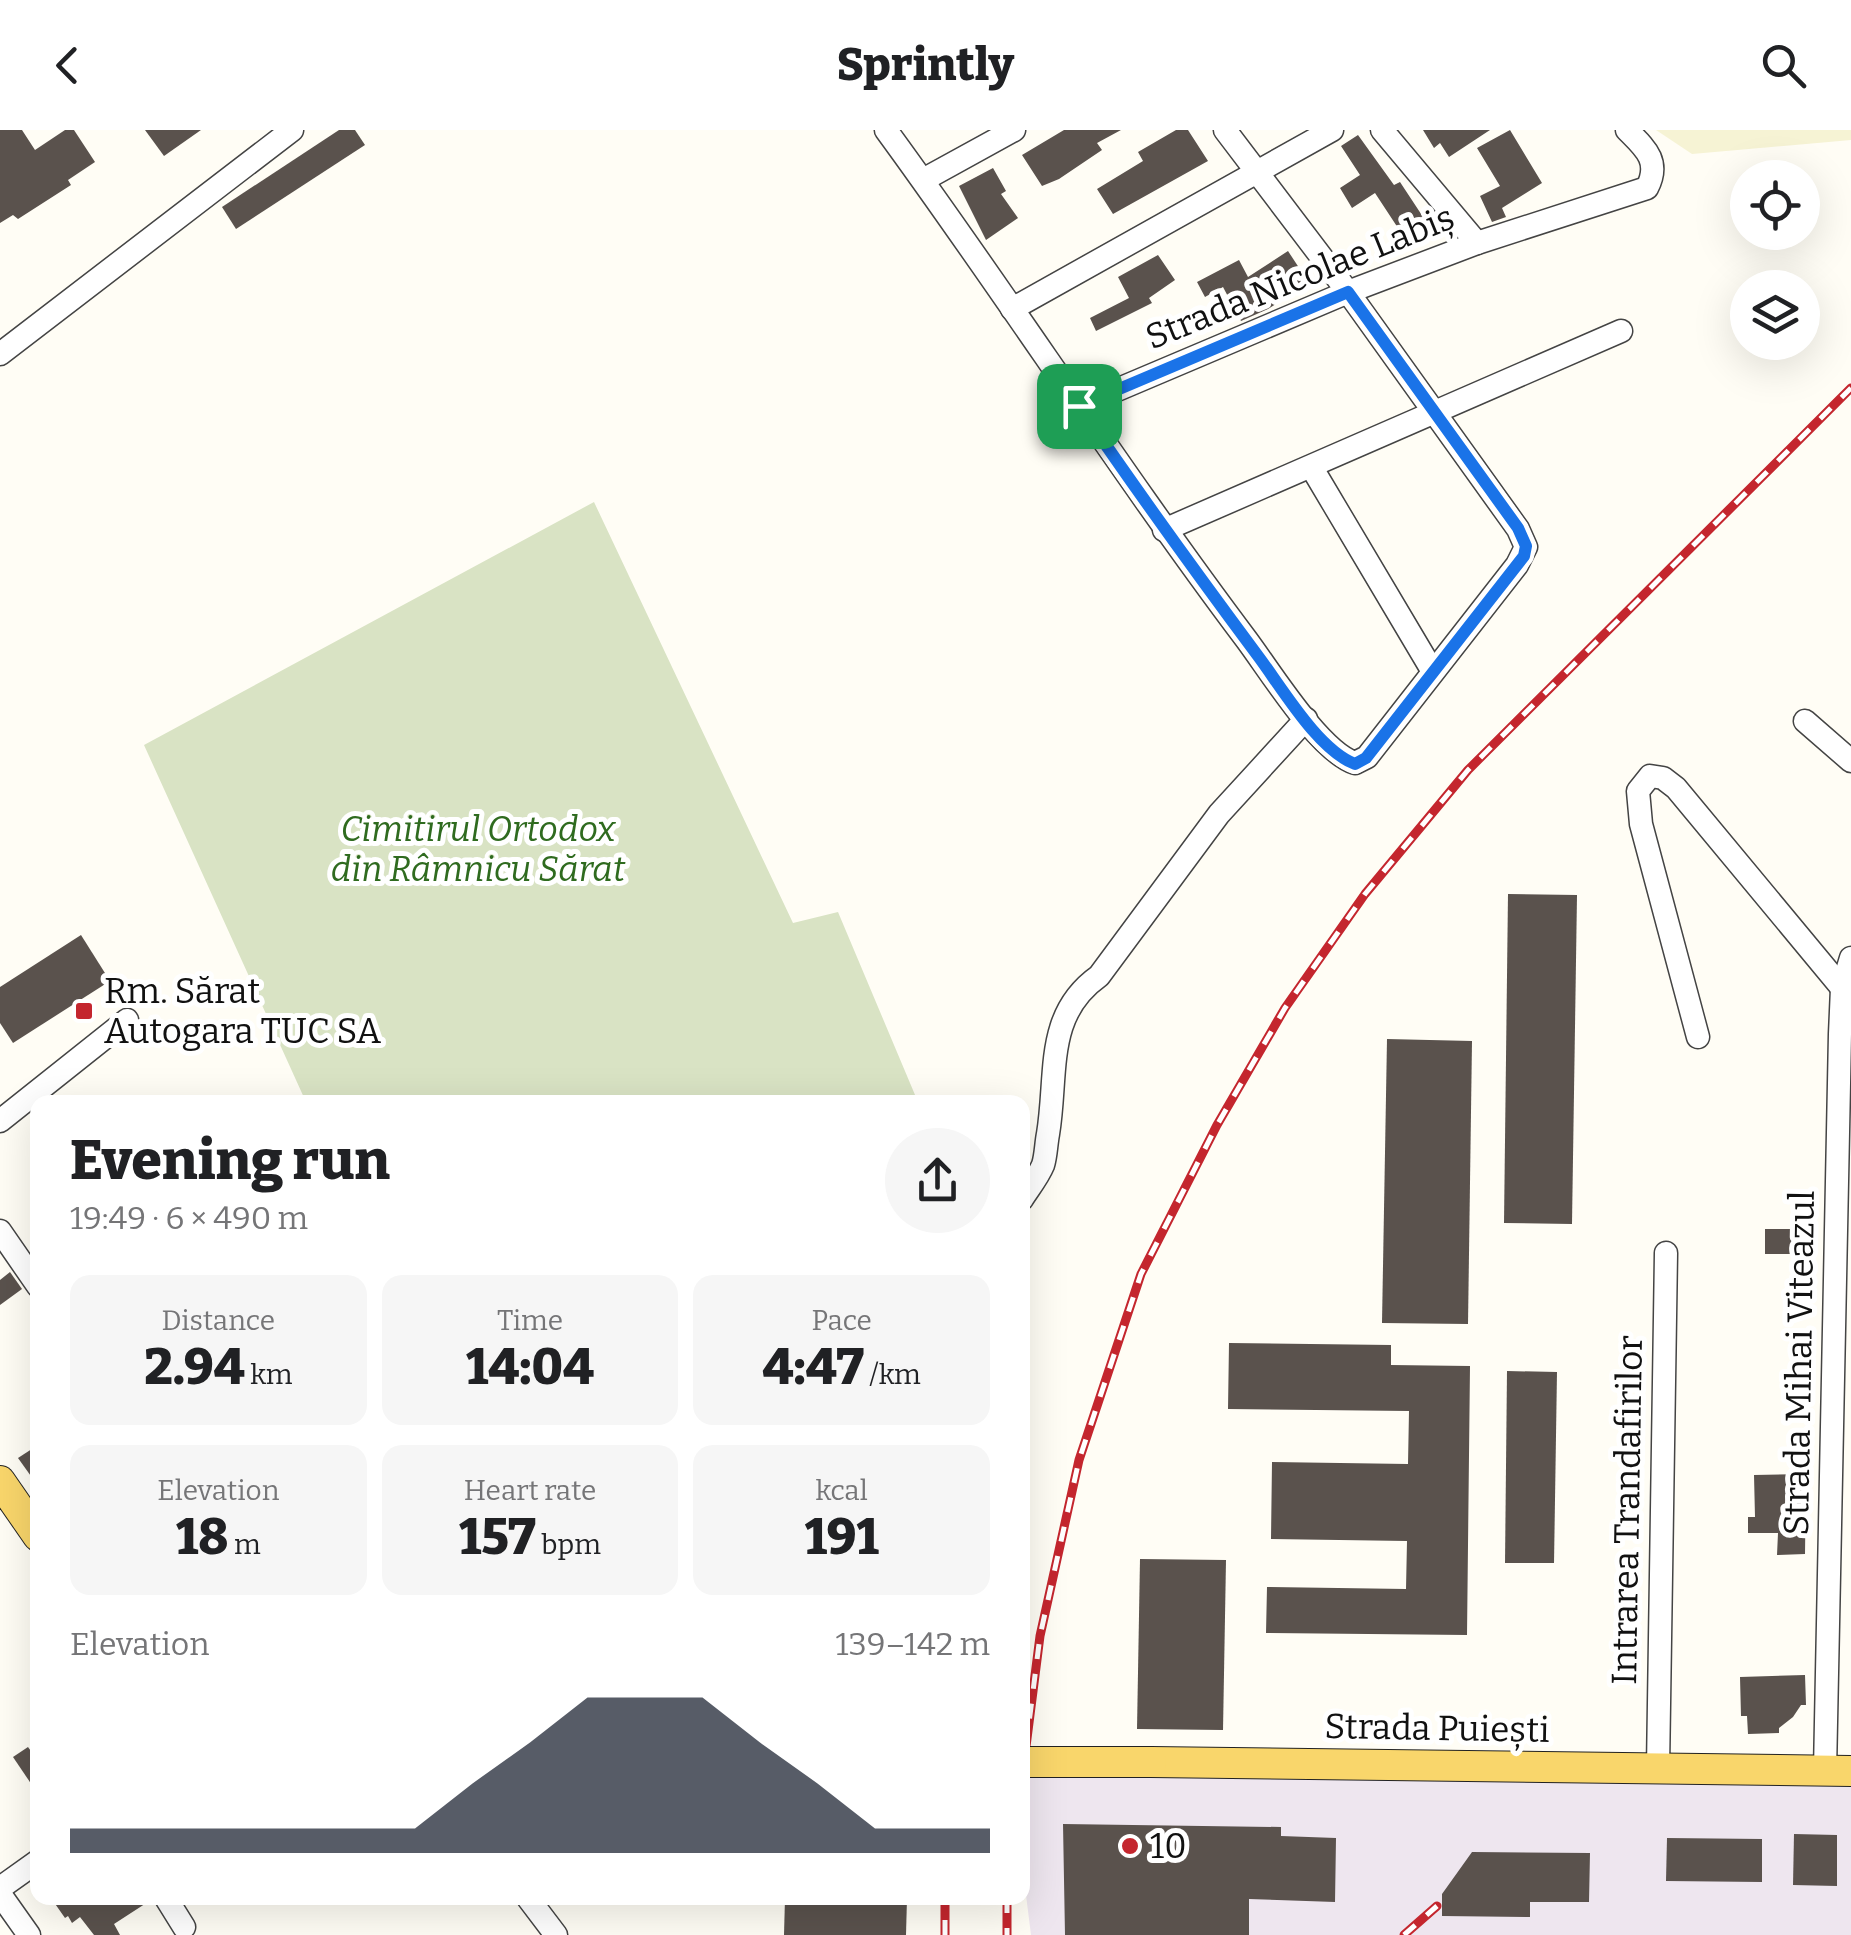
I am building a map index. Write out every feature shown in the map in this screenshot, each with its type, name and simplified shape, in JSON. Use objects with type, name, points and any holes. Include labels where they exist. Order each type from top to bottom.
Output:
[{"type":"main road","points":[[0,1481],[30,1524]]},
{"type":"main road","name":"Strada Puiești","points":[[1030,1762],[1838,1771]]},
{"type":"street","points":[[0,354],[292,130]]},
{"type":"street","points":[[886,130],[1164,530],[1306,719],[1344,760],[1355,764],[1366,758],[1524,556],[1526,546],[1518,528],[1348,292],[1225,130]]},
{"type":"street","points":[[923,180],[1014,130]]},
{"type":"street","points":[[1012,309],[1332,130]]},
{"type":"street","points":[[1382,130],[1477,242]]},
{"type":"street","name":"Strada Nicolae Labiș","points":[[1079,406],[1477,242],[1647,188],[1654,171],[1650,154],[1626,130]]},
{"type":"street","points":[[1164,530],[1621,331]]},
{"type":"street","points":[[1312,468],[1432,670]]},
{"type":"street","points":[[1030,1186],[1043,1165],[1057,1042],[1078,990],[1099,976],[1218,814],[1306,719]]},
{"type":"street","points":[[1805,721],[1851,760]]},
{"type":"street","points":[[1698,1037],[1641,824],[1638,790],[1650,776],[1663,778],[1676,788],[1842,988]]},
{"type":"street","name":"Strada Mihai Viteazul","points":[[1838,1771],[1846,1034],[1842,988],[1851,958]]},
{"type":"street","points":[[33,1095],[127,1020]]},
{"type":"street","points":[[0,1121],[30,1097]]},
{"type":"street","points":[[0,1231],[30,1274]]},
{"type":"street","name":"Intrarea Trandafirilor","points":[[1658,1768],[1666,1253]]},
{"type":"street","points":[[28,1935],[0,1891],[30,1867]]},
{"type":"street","points":[[170,1905],[184,1927]]},
{"type":"street","points":[[533,1905],[556,1935]]},
{"type":"shaded area","points":[[1656,130],[1851,130],[1851,140],[1692,154]]},
{"type":"shaded area","points":[[1030,1751],[1851,1763],[1851,1935],[1031,1935],[1027,1905]]},
{"type":"green space","name":"Cimitirul Ortodox din Râmnicu Sărat","points":[[594,502],[793,923],[838,912],[915,1095],[303,1095],[144,745]]},
{"type":"building","points":[[0,130],[22,130],[35,150],[65,130],[74,130],[95,162],[68,180],[71,185],[18,219],[13,215],[0,223]]},
{"type":"building","points":[[145,130],[201,130],[164,156]]},
{"type":"building","points":[[339,130],[355,130],[365,145],[236,229],[222,207]]},
{"type":"building","points":[[1064,130],[1121,130],[1097,143],[1102,150],[1042,186],[1022,155]]},
{"type":"building","points":[[1176,130],[1188,130],[1208,161],[1113,214],[1097,189],[1143,161],[1138,152]]},
{"type":"building","points":[[1423,130],[1490,130],[1449,157],[1440,143],[1434,148]]},
{"type":"building","points":[[1510,130],[1542,183],[1502,208],[1506,217],[1492,222],[1480,196],[1500,186],[1477,148]]},
{"type":"building","points":[[1358,135],[1394,185],[1400,182],[1431,229],[1412,241],[1402,224],[1398,228],[1375,193],[1352,208],[1340,188],[1360,175],[1341,146]]},
{"type":"building","points":[[993,168],[1006,191],[1001,194],[1018,218],[986,240],[959,186]]},
{"type":"building","points":[[1288,251],[1309,283],[1241,321],[1223,287],[1205,297],[1197,282],[1239,260],[1248,277]]},
{"type":"building","points":[[1158,255],[1175,280],[1149,298],[1152,303],[1096,331],[1090,318],[1129,298],[1118,277]]},
{"type":"building","points":[[1508,894],[1577,895],[1572,1224],[1504,1223]]},
{"type":"building","points":[[81,935],[110,981],[13,1043],[0,1023],[0,987]]},
{"type":"building","points":[[1387,1039],[1472,1041],[1468,1324],[1382,1323]]},
{"type":"building","points":[[1765,1229],[1809,1229],[1809,1254],[1765,1254]]},
{"type":"building","points":[[10,1272],[22,1289],[0,1305],[0,1280]]},
{"type":"building","points":[[1229,1343],[1391,1345],[1391,1365],[1470,1366],[1467,1635],[1266,1633],[1267,1587],[1406,1589],[1407,1541],[1271,1539],[1272,1462],[1408,1464],[1409,1411],[1228,1409]]},
{"type":"building","points":[[1507,1371],[1557,1372],[1554,1563],[1505,1563]]},
{"type":"building","points":[[30,1450],[30,1475],[18,1458]]},
{"type":"building","points":[[1806,1474],[1805,1554],[1777,1555],[1778,1533],[1748,1533],[1748,1517],[1755,1517],[1754,1475]]},
{"type":"building","points":[[1140,1559],[1226,1560],[1223,1730],[1137,1729]]},
{"type":"building","points":[[1805,1675],[1806,1705],[1801,1705],[1779,1728],[1779,1733],[1748,1734],[1747,1716],[1741,1716],[1740,1677]]},
{"type":"building","points":[[28,1747],[30,1750],[30,1782],[13,1757]]},
{"type":"building","points":[[1063,1824],[1281,1827],[1281,1836],[1336,1838],[1335,1902],[1249,1899],[1249,1935],[1065,1935]]},
{"type":"building","points":[[1794,1834],[1837,1835],[1837,1886],[1793,1885]]},
{"type":"building","points":[[1667,1838],[1762,1839],[1762,1882],[1666,1881]]},
{"type":"building","points":[[1472,1852],[1590,1853],[1589,1902],[1530,1902],[1530,1917],[1442,1916],[1442,1894]]},
{"type":"building","points":[[56,1905],[143,1905],[114,1924],[120,1935],[94,1935],[80,1917],[72,1923],[68,1916],[65,1918]]},
{"type":"building","points":[[785,1905],[907,1905],[906,1935],[784,1935]]},
{"type":"railway","points":[[1030,1715],[1040,1636],[1079,1460],[1141,1274],[1217,1125],[1285,1008],[1365,894],[1468,770],[1851,388]]},
{"type":"railway","points":[[945,1905],[945,1935]]},
{"type":"railway","points":[[1007,1905],[1007,1935]]},
{"type":"railway","points":[[1404,1935],[1437,1906]]},
{"type":"place","name":"Rm. Sărat Autogara TUC SA","points":[[84,1011]]},
{"type":"place","name":"10","points":[[1130,1846]]},
{"type":"route","points":[[1348,292],[1518,528],[1526,546],[1524,556],[1366,758],[1355,764],[1332,750],[1306,719],[1164,530],[1079,406],[1348,292]]}]
